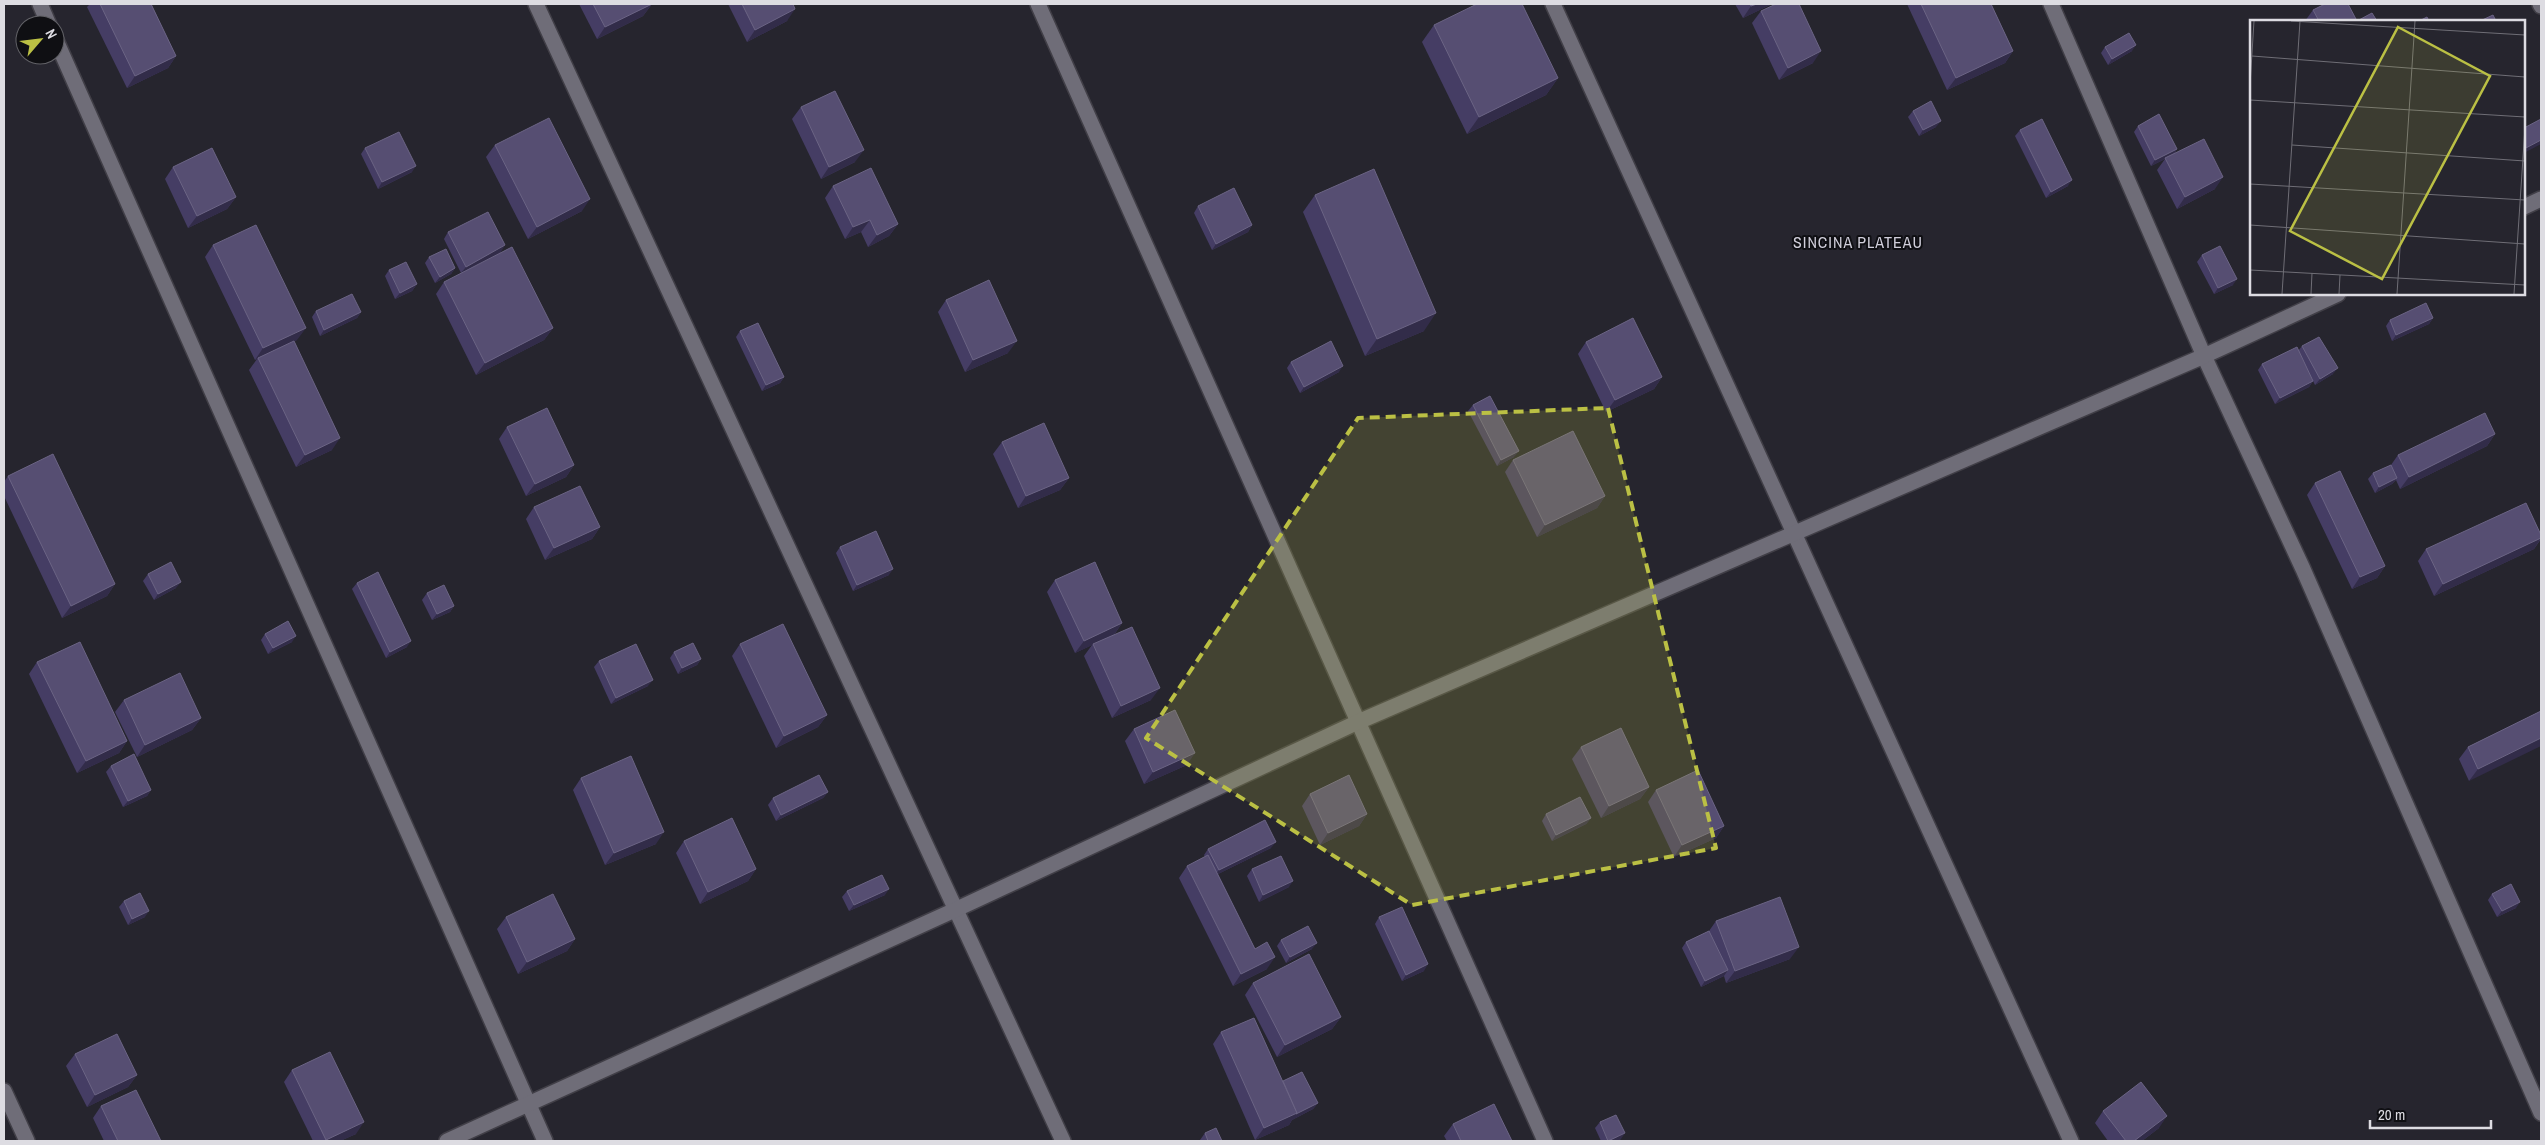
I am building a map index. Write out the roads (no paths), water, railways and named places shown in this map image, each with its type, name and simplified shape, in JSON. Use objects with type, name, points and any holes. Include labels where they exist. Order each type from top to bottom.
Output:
[{"type":"street","points":[[536,4],[1063,1141]]},
{"type":"street","points":[[1038,4],[1545,1141]]},
{"type":"street","points":[[1553,4],[2071,1141]]},
{"type":"street","points":[[2052,4],[2204,356],[2303,569],[2541,1113]]},
{"type":"street","points":[[65,61],[545,1141]]},
{"type":"street","points":[[2525,207],[2541,199]]},
{"type":"street","points":[[447,1141],[957,909],[1358,722],[2204,356],[2336,295]]},
{"type":"street","points":[[4,1091],[27,1141]]},
{"type":"district","name":"SINCINA PLATEAU","points":[[1858,242]]}]
